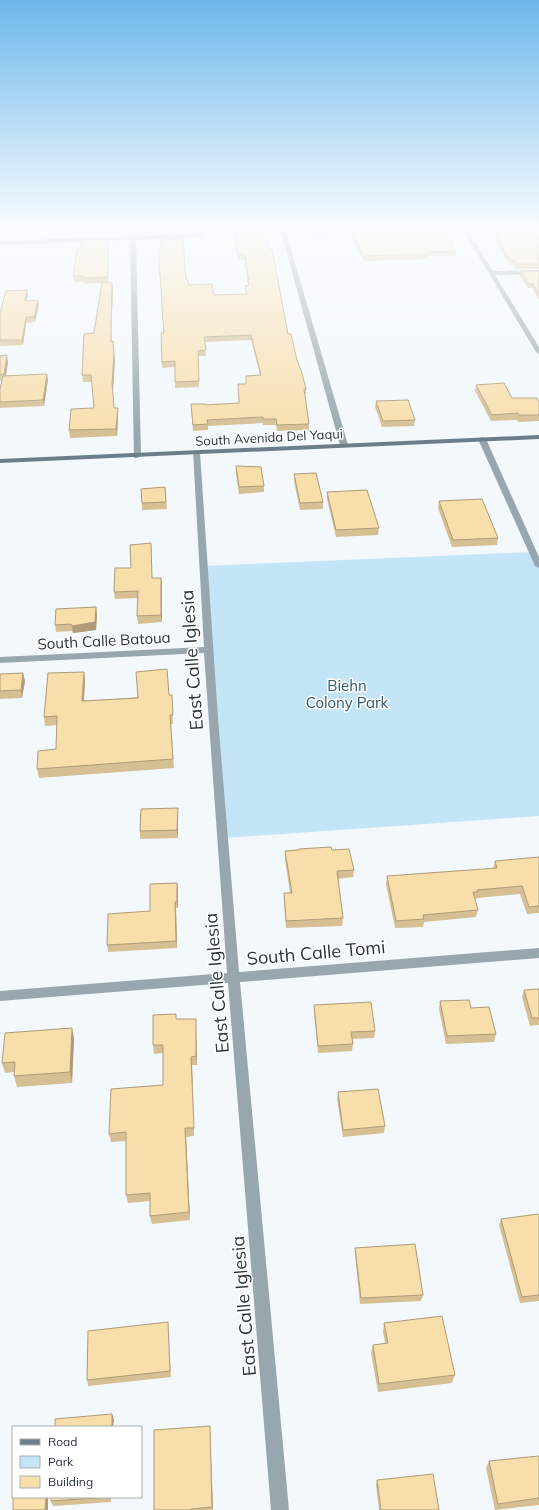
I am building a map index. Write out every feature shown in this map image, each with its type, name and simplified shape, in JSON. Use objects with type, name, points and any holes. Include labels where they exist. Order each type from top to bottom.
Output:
[{"type":"street","points":[[134,295],[137,456]]},
{"type":"street","points":[[301,295],[344,445]]},
{"type":"street","points":[[504,295],[538,349]]},
{"type":"street","name":"South Avenida Del Yaqui","points":[[0,461],[539,437]]},
{"type":"street","points":[[482,439],[539,566]]},
{"type":"street","name":"East Calle Iglesia","points":[[196,453],[209,650],[235,978],[280,1510]]},
{"type":"street","name":"South Calle Batoua","points":[[0,660],[209,650]]},
{"type":"street","name":"South Calle Tomi","points":[[0,996],[539,953]]},
{"type":"green space","name":"Biehn Colony Park","points":[[533,552],[539,566],[539,816],[224,838],[203,566]]},
{"type":"building","points":[[5,295],[26,295],[25,301],[38,300],[34,317],[26,317],[22,340],[0,340],[0,313]]},
{"type":"building","points":[[100,295],[112,295],[111,342],[113,341],[114,353],[112,383],[114,408],[118,408],[116,429],[69,430],[71,409],[94,408],[91,375],[82,375],[84,334],[94,333]]},
{"type":"building","points":[[162,295],[281,295],[288,334],[291,334],[306,389],[304,389],[309,424],[277,425],[276,419],[263,419],[263,417],[207,420],[208,424],[193,425],[191,404],[205,405],[239,403],[238,384],[246,384],[246,376],[261,375],[251,335],[204,337],[206,350],[198,351],[199,381],[175,382],[175,361],[162,362],[161,333],[164,333]]},
{"type":"building","points":[[7,355],[4,374],[0,375],[0,356]]},
{"type":"building","points":[[47,374],[43,400],[0,402],[0,389],[3,376]]},
{"type":"building","points":[[504,383],[512,398],[537,398],[539,402],[539,415],[519,415],[518,413],[492,415],[476,385]]},
{"type":"building","points":[[408,400],[415,420],[383,421],[376,401]]},
{"type":"building","points":[[236,466],[261,467],[264,486],[239,487]]},
{"type":"building","points":[[316,473],[323,502],[300,503],[294,474]]},
{"type":"building","points":[[165,487],[166,502],[142,503],[141,489]]},
{"type":"building","points":[[367,490],[379,528],[336,530],[327,492]]},
{"type":"building","points":[[482,499],[498,538],[453,540],[439,501]]},
{"type":"building","points":[[151,543],[152,578],[161,578],[161,615],[137,616],[138,591],[114,592],[115,568],[131,568],[130,545]]},
{"type":"building","points":[[96,607],[95,622],[72,626],[71,624],[55,625],[56,609]]},
{"type":"building","points":[[167,669],[169,695],[172,695],[173,715],[170,715],[173,759],[37,769],[38,751],[56,749],[57,716],[44,717],[48,673],[84,672],[82,701],[138,698],[136,672]]},
{"type":"building","points":[[23,673],[21,690],[0,691],[0,674]]},
{"type":"building","points":[[178,808],[177,830],[140,831],[141,809]]},
{"type":"building","points":[[331,847],[332,850],[349,849],[354,870],[337,871],[343,918],[286,921],[284,893],[292,893],[285,851]]},
{"type":"building","points":[[539,857],[539,906],[529,907],[522,886],[477,890],[478,892],[473,892],[478,910],[423,915],[424,919],[396,921],[387,876],[497,868],[495,861]]},
{"type":"building","points":[[177,883],[177,902],[175,902],[176,941],[107,945],[108,914],[150,911],[150,884]]},
{"type":"building","points":[[539,989],[539,1018],[532,1018],[524,990]]},
{"type":"building","points":[[469,1000],[471,1008],[489,1007],[496,1034],[447,1036],[440,1001]]},
{"type":"building","points":[[371,1002],[375,1031],[351,1032],[353,1044],[318,1046],[314,1005]]},
{"type":"building","points":[[176,1014],[176,1019],[196,1019],[196,1056],[191,1057],[194,1128],[185,1128],[189,1212],[150,1216],[150,1193],[126,1195],[126,1132],[109,1134],[111,1089],[163,1085],[163,1045],[153,1045],[153,1015]]},
{"type":"building","points":[[72,1028],[70,1072],[14,1076],[15,1062],[2,1063],[5,1033]]},
{"type":"building","points":[[378,1089],[385,1126],[343,1130],[338,1092]]},
{"type":"building","points":[[538,1214],[539,1295],[522,1297],[501,1219]]},
{"type":"building","points":[[415,1244],[423,1295],[361,1298],[355,1248]]},
{"type":"building","points":[[442,1316],[455,1375],[379,1384],[373,1345],[388,1343],[384,1323]]},
{"type":"building","points":[[168,1322],[170,1371],[87,1380],[88,1331]]},
{"type":"building","points":[[112,1414],[112,1426],[55,1426],[55,1419]]},
{"type":"building","points":[[210,1426],[212,1507],[191,1510],[154,1510],[154,1430]]},
{"type":"building","points":[[539,1456],[539,1498],[498,1504],[489,1461]]},
{"type":"building","points":[[433,1474],[439,1510],[381,1510],[377,1480]]},
{"type":"building","points":[[13,1498],[46,1498],[45,1510],[13,1510]]},
{"type":"building","points":[[51,1498],[94,1498],[51,1501]]}]
